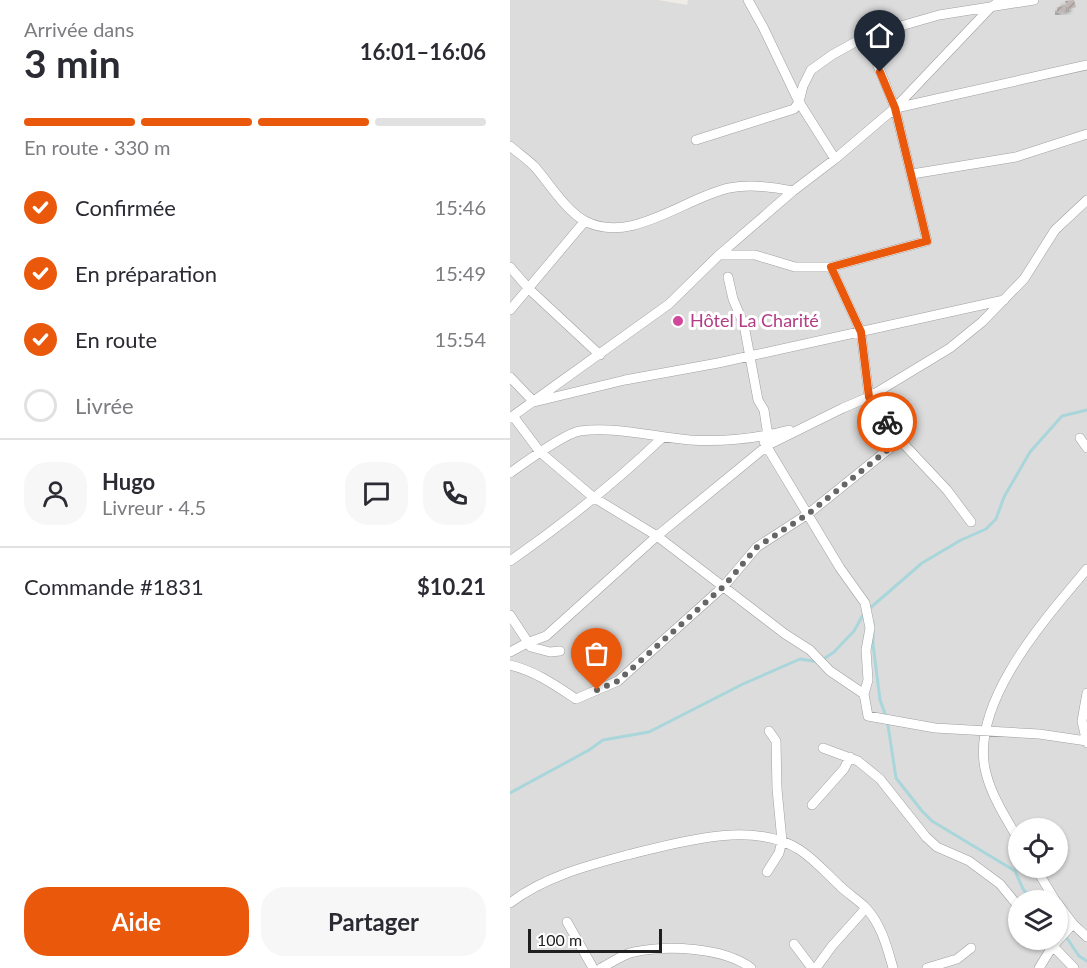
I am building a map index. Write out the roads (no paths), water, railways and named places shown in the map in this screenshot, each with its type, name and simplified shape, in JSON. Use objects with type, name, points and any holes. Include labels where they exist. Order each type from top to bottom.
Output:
[{"type":"street","points":[[748,0],[799,102],[836,159]]},
{"type":"street","points":[[864,694],[823,666],[817,657],[657,536],[593,497],[540,452],[512,417],[669,304],[719,255],[895,108],[991,8],[1002,0]]},
{"type":"street","points":[[696,140],[794,110],[812,70],[832,54],[866,36],[939,15],[1034,0]]},
{"type":"street","points":[[719,255],[755,255],[795,267],[831,267],[927,241],[895,108],[866,36]]},
{"type":"street","points":[[895,108],[1087,65]]},
{"type":"street","points":[[912,174],[1016,157],[1087,134]]},
{"type":"street","points":[[510,146],[532,165],[573,211],[585,221],[604,227],[624,228],[642,224],[691,201],[729,188],[761,185],[793,191]]},
{"type":"street","points":[[510,473],[540,452],[578,431],[615,431],[699,440],[766,440],[806,426],[869,397],[950,348],[982,322],[1023,279],[1055,230],[1087,200]]},
{"type":"street","points":[[510,310],[585,221]]},
{"type":"street","points":[[510,267],[529,289],[600,355]]},
{"type":"street","points":[[831,267],[861,332],[869,397],[900,440],[947,490],[971,522]]},
{"type":"street","points":[[728,277],[733,299],[744,325],[758,400],[764,410],[766,440],[840,568],[865,603],[870,627],[866,650],[868,680],[864,694],[868,716],[934,728],[1039,734],[1087,742],[1082,721],[1087,693]]},
{"type":"street","points":[[534,402],[625,380],[751,356],[1004,300]]},
{"type":"street","points":[[510,377],[534,402]]},
{"type":"street","points":[[510,561],[642,457],[663,436]]},
{"type":"street","points":[[1080,438],[1087,448]]},
{"type":"street","points":[[510,652],[546,636],[571,611],[618,573],[766,440]]},
{"type":"street","points":[[510,665],[542,677],[576,699],[618,681],[724,586],[757,547],[808,514],[900,440]]},
{"type":"street","points":[[1008,822],[996,801],[986,772],[983,749],[995,702],[1013,665],[1032,637],[1087,569]]},
{"type":"street","points":[[510,615],[531,647],[550,652],[560,651]]},
{"type":"street","points":[[767,872],[779,853],[782,842],[777,789],[776,741],[769,731]]},
{"type":"street","points":[[823,748],[850,757],[880,779],[926,837],[937,847],[969,861],[1000,884],[1008,894]]},
{"type":"street","points":[[812,805],[844,770],[850,757]]},
{"type":"street","points":[[510,903],[524,892],[576,868],[670,844],[716,836],[754,836],[782,842],[799,849],[866,908],[884,936],[893,968]]},
{"type":"street","points":[[794,945],[814,968],[866,908]]},
{"type":"street","points":[[1068,918],[1087,937]]},
{"type":"street","points":[[567,922],[593,968]]},
{"type":"street","points":[[1068,928],[1073,924]]},
{"type":"street","points":[[601,968],[632,952],[672,947],[712,952],[751,968]]},
{"type":"street","points":[[927,968],[957,959],[971,948]]},
{"type":"street","points":[[1039,968],[1046,950]]},
{"type":"street","points":[[1056,950],[1074,968]]},
{"type":"waterway","points":[[869,609],[922,563],[961,540],[986,529],[996,519],[1004,497],[1030,452],[1062,416],[1087,410]]},
{"type":"waterway","points":[[510,793],[603,740],[649,732],[743,684],[800,659],[819,662],[834,652],[854,631],[864,613]]},
{"type":"waterway","points":[[873,622],[873,644],[880,700],[887,719],[896,778],[932,821],[1015,871],[1024,890]]},
{"type":"waterway","points":[[1068,940],[1079,956],[1087,961]]},
{"type":"place","name":"Hôtel La Charité","points":[[678,321]]}]
